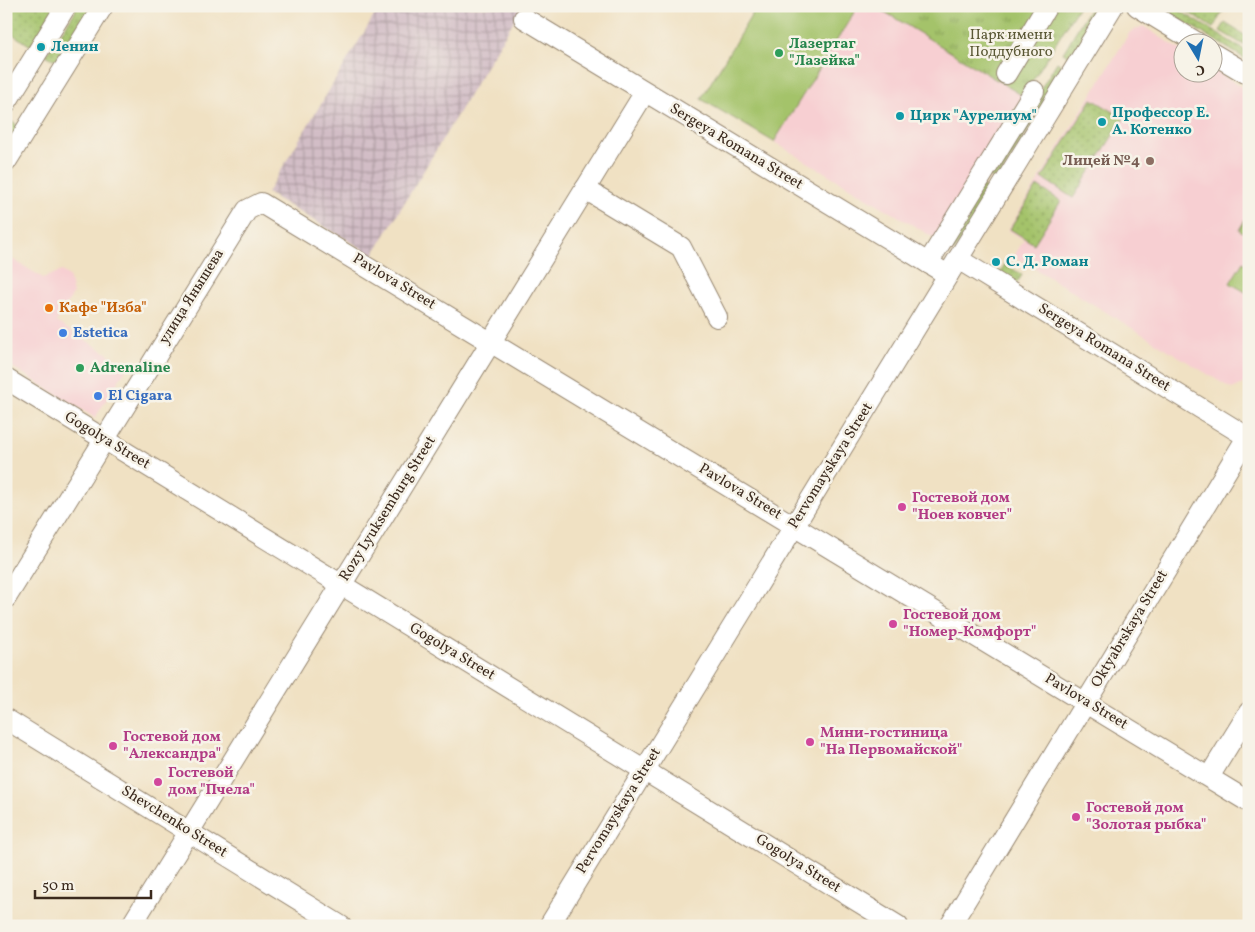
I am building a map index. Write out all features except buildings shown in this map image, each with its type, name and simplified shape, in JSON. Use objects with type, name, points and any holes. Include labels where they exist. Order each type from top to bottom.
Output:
[{"type":"street","points":[[37,113],[8,98],[66,6]]},
{"type":"street","points":[[6,162],[102,6]]},
{"type":"street","points":[[1006,74],[1047,6]]},
{"type":"street","name":"Pervomayskaya Street","points":[[549,926],[1114,6]]},
{"type":"street","points":[[1137,6],[1180,32]]},
{"type":"street","name":"Sergeya Romana Street","points":[[524,18],[928,263],[953,267],[1248,436]]},
{"type":"street","points":[[1222,59],[1249,75]]},
{"type":"street","points":[[928,263],[1034,91]]},
{"type":"street","name":"Rozy Lyuksemburg Street","points":[[131,926],[645,92]]},
{"type":"street","points":[[586,189],[681,247],[717,317]]},
{"type":"street","name":"Pavlova Street","points":[[256,204],[267,205],[1249,802]]},
{"type":"street","name":"улица Янышева","points":[[6,598],[247,210],[256,204]]},
{"type":"street","name":"Gogolya Street","points":[[6,379],[898,926]]},
{"type":"street","name":"Oktyabrskaya Street","points":[[950,926],[1248,436]]},
{"type":"street","points":[[1209,777],[1249,712]]},
{"type":"street","name":"Shevchenko Street","points":[[6,719],[341,926]]},
{"type":"shaded area","points":[[380,6],[522,7],[373,255],[267,193]]},
{"type":"shaded area","points":[[858,6],[875,6],[1023,96],[936,239],[774,142]]},
{"type":"shaded area","name":"Лицей №4","points":[[1143,26],[1172,45],[1172,82],[1222,82],[1222,75],[1249,92],[1249,374],[1243,384],[1232,389],[1014,256],[1024,240],[1008,230],[1130,32]]},
{"type":"shaded area","points":[[6,255],[43,278],[62,271],[69,276],[73,294],[56,322],[128,366],[95,418],[6,363]]},
{"type":"green space","points":[[6,6],[59,6],[31,46],[6,30]]},
{"type":"green space","points":[[76,6],[97,6],[61,64],[46,55],[75,12]]},
{"type":"green space","name":"Лазертаг \"Лазейка\"","points":[[757,6],[858,6],[774,142],[701,99]]},
{"type":"green space","name":"Парк имени Поддубного","points":[[875,6],[1079,6],[1023,96]]},
{"type":"green space","points":[[1091,6],[1104,6],[1072,58],[1063,53]]},
{"type":"green space","points":[[1164,6],[1172,6],[1215,32],[1201,32],[1163,9]]},
{"type":"green space","points":[[1178,6],[1226,6],[1213,28]]},
{"type":"green space","points":[[1225,23],[1249,38],[1249,48],[1222,32],[1220,31]]},
{"type":"green space","points":[[1222,37],[1249,53],[1249,61],[1222,45]]},
{"type":"green space","points":[[1057,62],[1066,68],[997,181],[988,176]]},
{"type":"green space","points":[[1092,99],[1124,118],[1073,198],[1042,178]]},
{"type":"green space","points":[[6,118],[21,128],[6,152]]},
{"type":"green space","points":[[981,186],[991,192],[954,251],[945,245]]},
{"type":"green space","points":[[1037,186],[1061,201],[1034,244],[1010,229]]},
{"type":"green space","points":[[1249,213],[1249,236],[1239,230]]},
{"type":"green space","points":[[1243,262],[1249,266],[1249,294],[1230,283]]},
{"type":"green space","points":[[1005,264],[1022,275],[1017,283],[1000,273]]},
{"type":"place","name":"Ленин","points":[[41,47]]},
{"type":"place","name":"Лазертаг \"Лазейка\"","points":[[779,53]]},
{"type":"place","name":"Цирк \"Аурелиум\"","points":[[900,116]]},
{"type":"place","name":"Профессор Е. А. Котенко","points":[[1102,122]]},
{"type":"place","name":"Лицей №4","points":[[1150,161]]},
{"type":"place","name":"С. Д. Роман","points":[[996,262]]},
{"type":"place","name":"Кафе \"Изба\"","points":[[49,308]]},
{"type":"place","name":"Estetica","points":[[63,333]]},
{"type":"place","name":"Аdrenaline","points":[[80,368]]},
{"type":"place","name":"El Cigara","points":[[98,396]]},
{"type":"place","name":"Гостевой дом \"Ноев ковчег\"","points":[[902,507]]},
{"type":"place","name":"Гостевой дом \"Номер-Комфорт\"","points":[[893,624]]},
{"type":"place","name":"Мини-гостиница \"На Первомайской\"","points":[[810,742]]},
{"type":"place","name":"Гостевой дом \"Александра\"","points":[[113,746]]},
{"type":"place","name":"Гостевой дом \"Пчела\"","points":[[158,782]]},
{"type":"place","name":"Гостевой дом \"Золотая рыбка\"","points":[[1076,817]]}]
